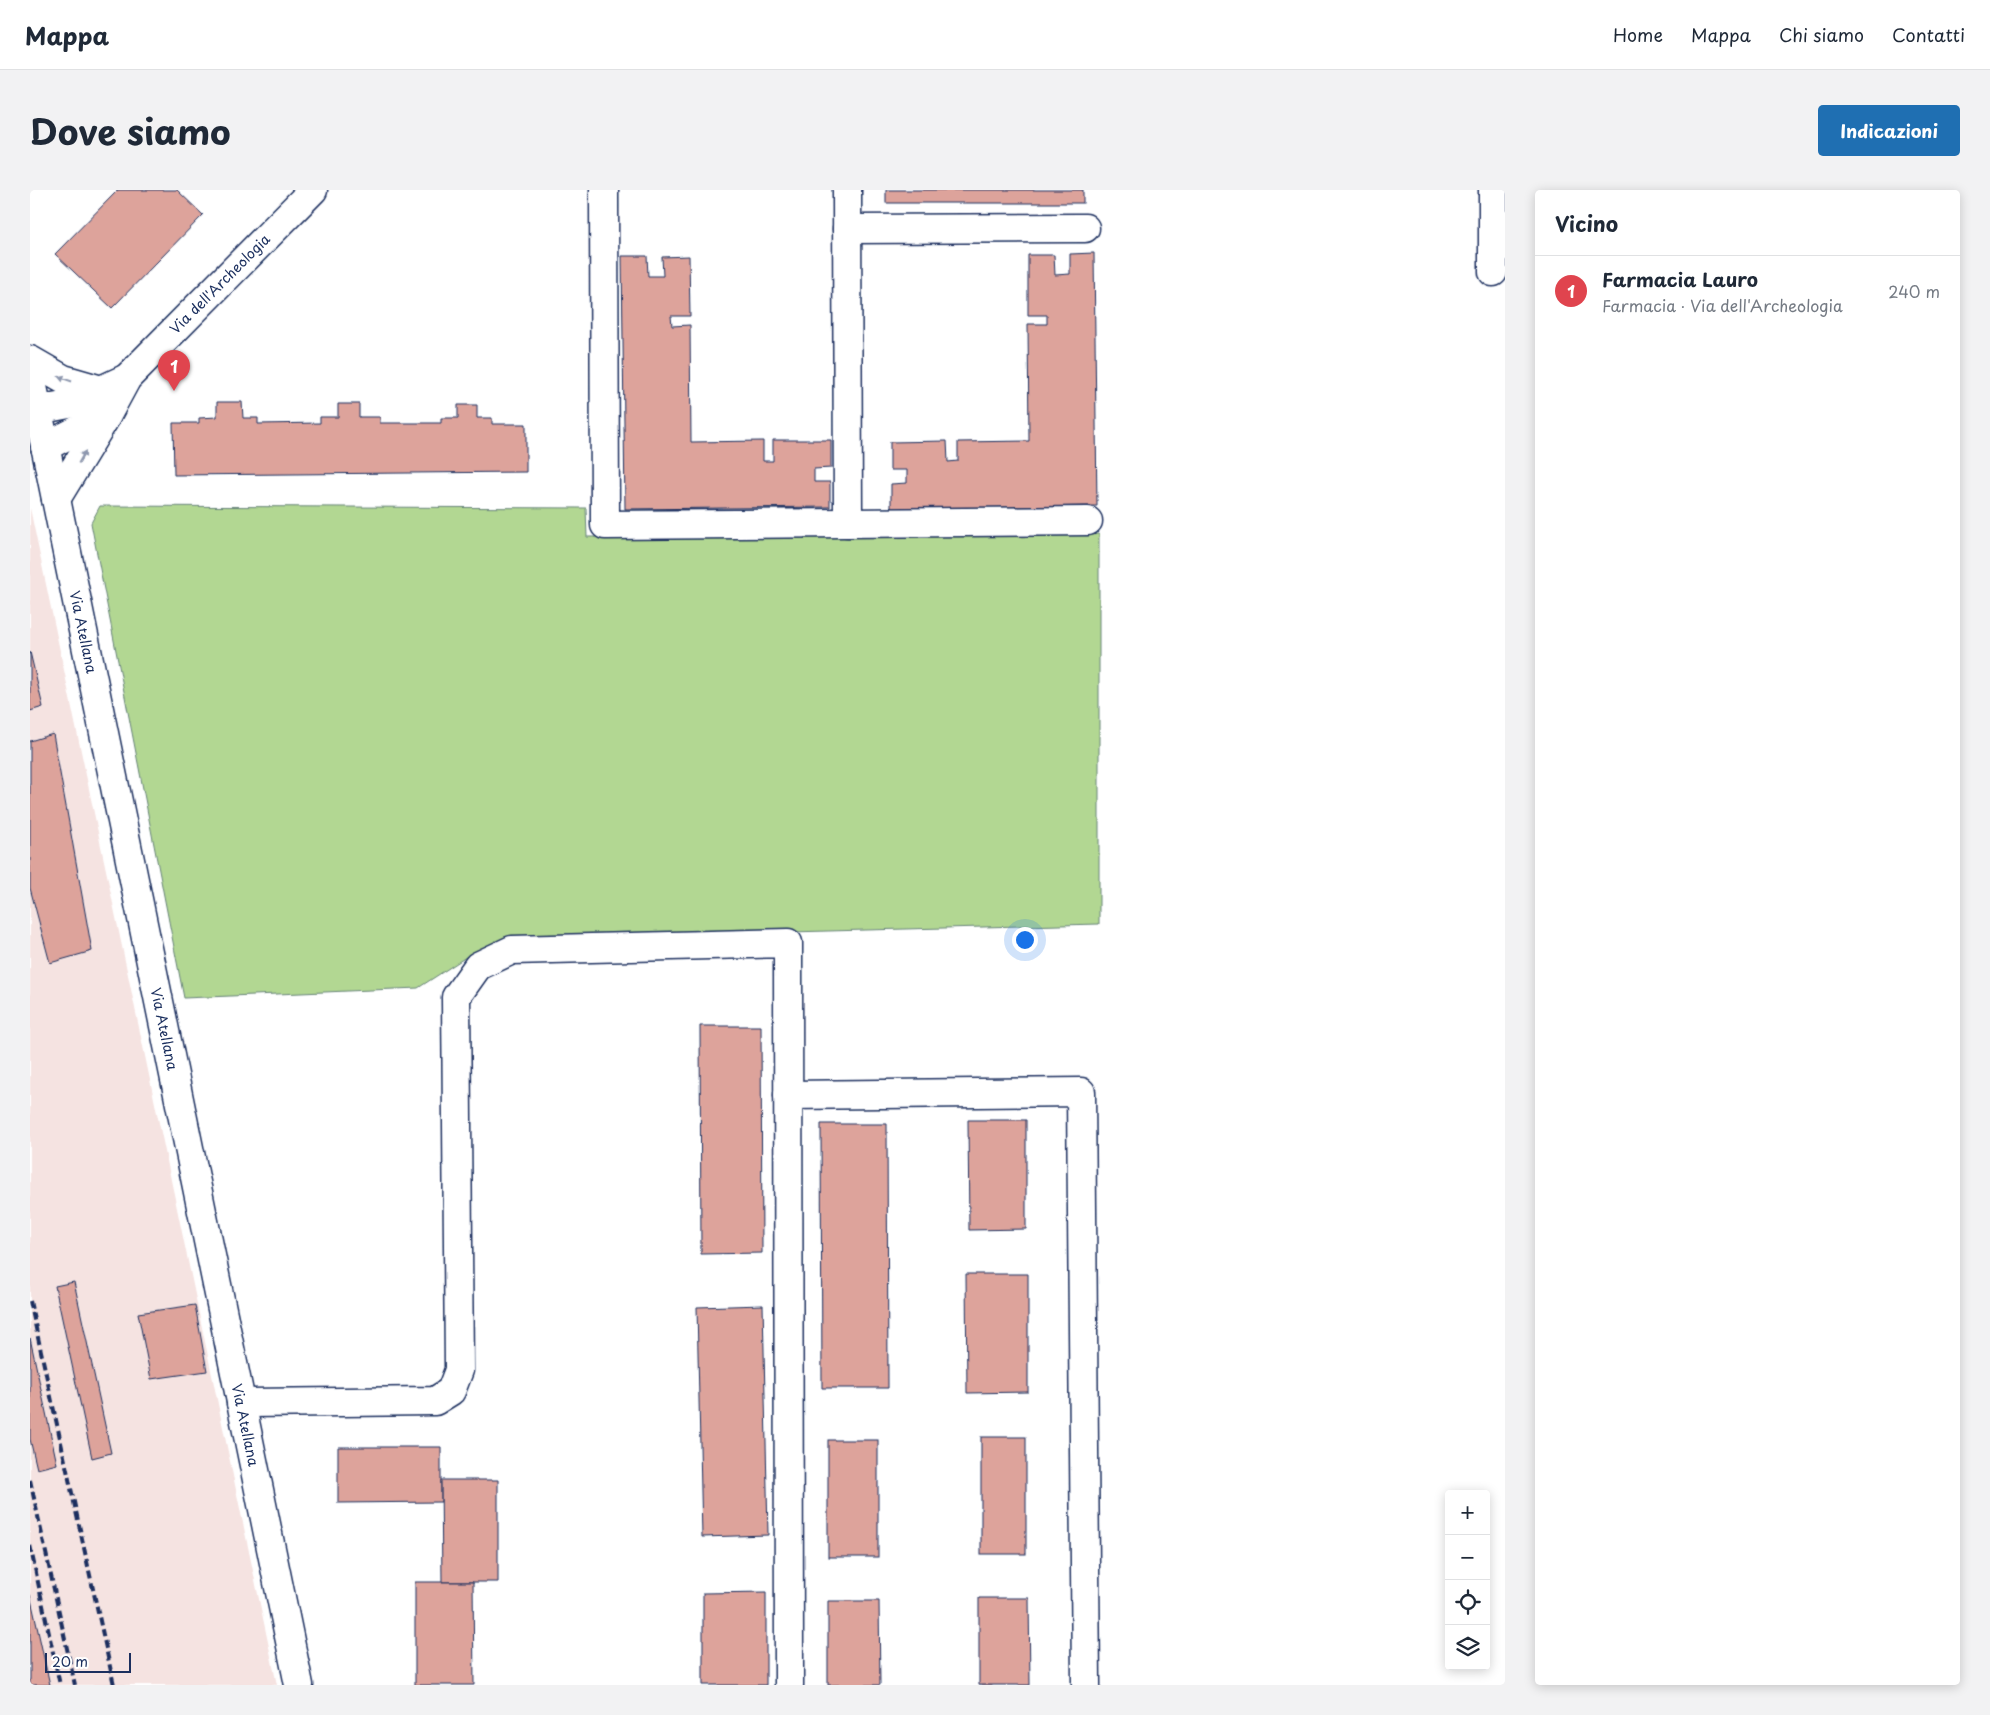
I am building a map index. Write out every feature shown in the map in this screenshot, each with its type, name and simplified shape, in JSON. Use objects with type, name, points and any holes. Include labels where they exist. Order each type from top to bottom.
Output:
[{"type":"street","name":"Via dell'Archeologia","points":[[104,402],[313,190]]},
{"type":"street","points":[[604,190],[604,525],[1088,521]]},
{"type":"street","points":[[847,190],[848,523]]},
{"type":"street","points":[[1493,190],[1493,272]]},
{"type":"street","points":[[847,229],[1085,228]]},
{"type":"street","points":[[30,360],[104,402]]},
{"type":"street","name":"Via Atellana","points":[[30,372],[299,1685]]},
{"type":"street","points":[[37,410],[74,403],[104,402]]},
{"type":"street","points":[[45,447],[104,402]]},
{"type":"street","points":[[56,499],[104,402]]},
{"type":"street","points":[[241,1403],[435,1401],[451,1391],[460,1370],[456,997],[478,966],[512,950],[788,943],[789,1685]]},
{"type":"street","points":[[788,1095],[1081,1092],[1086,1685]]},
{"type":"shaded area","points":[[30,508],[277,1685],[30,1685]]},
{"type":"green space","points":[[100,506],[586,508],[587,537],[1099,534],[1099,924],[519,939],[466,957],[418,988],[184,998],[91,523]]},
{"type":"building","points":[[118,190],[177,190],[203,215],[112,308],[55,254]]},
{"type":"building","points":[[886,190],[1083,190],[1083,203],[886,203]]},
{"type":"building","points":[[1094,253],[1097,506],[891,509],[891,484],[907,483],[907,470],[890,470],[890,442],[947,441],[948,462],[958,461],[958,442],[1029,441],[1028,324],[1047,324],[1047,315],[1028,315],[1028,255],[1054,255],[1055,275],[1070,274],[1070,254]]},
{"type":"building","points":[[622,256],[647,256],[648,276],[663,276],[662,257],[689,256],[690,316],[671,316],[672,326],[690,325],[691,442],[763,441],[763,461],[773,461],[773,440],[831,440],[831,468],[814,469],[814,482],[830,482],[830,507],[625,509]]},
{"type":"building","points":[[217,402],[242,402],[243,418],[258,418],[258,424],[320,423],[320,417],[338,417],[338,404],[359,404],[359,417],[380,417],[380,423],[441,423],[441,418],[458,418],[458,405],[477,405],[477,418],[492,418],[492,424],[526,424],[526,472],[174,475],[173,423],[199,423],[199,418],[217,417]]},
{"type":"building","points":[[30,652],[43,707],[30,711]]},
{"type":"building","points":[[53,734],[92,951],[50,963],[30,888],[30,741]]},
{"type":"building","points":[[700,1026],[761,1026],[762,1253],[701,1254]]},
{"type":"building","points":[[968,1120],[1026,1120],[1026,1229],[969,1230]]},
{"type":"building","points":[[821,1124],[887,1124],[888,1388],[822,1388]]},
{"type":"building","points":[[966,1274],[1028,1274],[1028,1392],[967,1393]]},
{"type":"building","points":[[74,1282],[111,1453],[92,1458],[55,1286]]},
{"type":"building","points":[[195,1305],[207,1371],[151,1379],[138,1313]]},
{"type":"building","points":[[763,1305],[768,1535],[702,1537],[697,1307]]},
{"type":"building","points":[[30,1338],[57,1464],[37,1469],[30,1439]]},
{"type":"building","points":[[981,1437],[1026,1437],[1026,1554],[981,1554]]},
{"type":"building","points":[[828,1440],[878,1440],[878,1557],[828,1557]]},
{"type":"building","points":[[338,1447],[441,1447],[441,1502],[338,1503]]},
{"type":"building","points":[[441,1480],[498,1480],[498,1582],[442,1582]]},
{"type":"building","points":[[415,1582],[473,1582],[474,1685],[415,1685]]},
{"type":"building","points":[[766,1592],[766,1685],[703,1685],[703,1593]]},
{"type":"building","points":[[30,1595],[50,1685],[30,1685]]},
{"type":"building","points":[[979,1598],[1029,1598],[1030,1685],[979,1685]]},
{"type":"building","points":[[828,1601],[879,1601],[880,1685],[828,1685]]},
{"type":"railway","points":[[30,1301],[114,1685]]},
{"type":"railway","points":[[30,1480],[75,1685]]},
{"type":"railway","points":[[30,1545],[60,1685]]},
{"type":"place","name":"Farmacia Lauro","points":[[174,391]]}]
